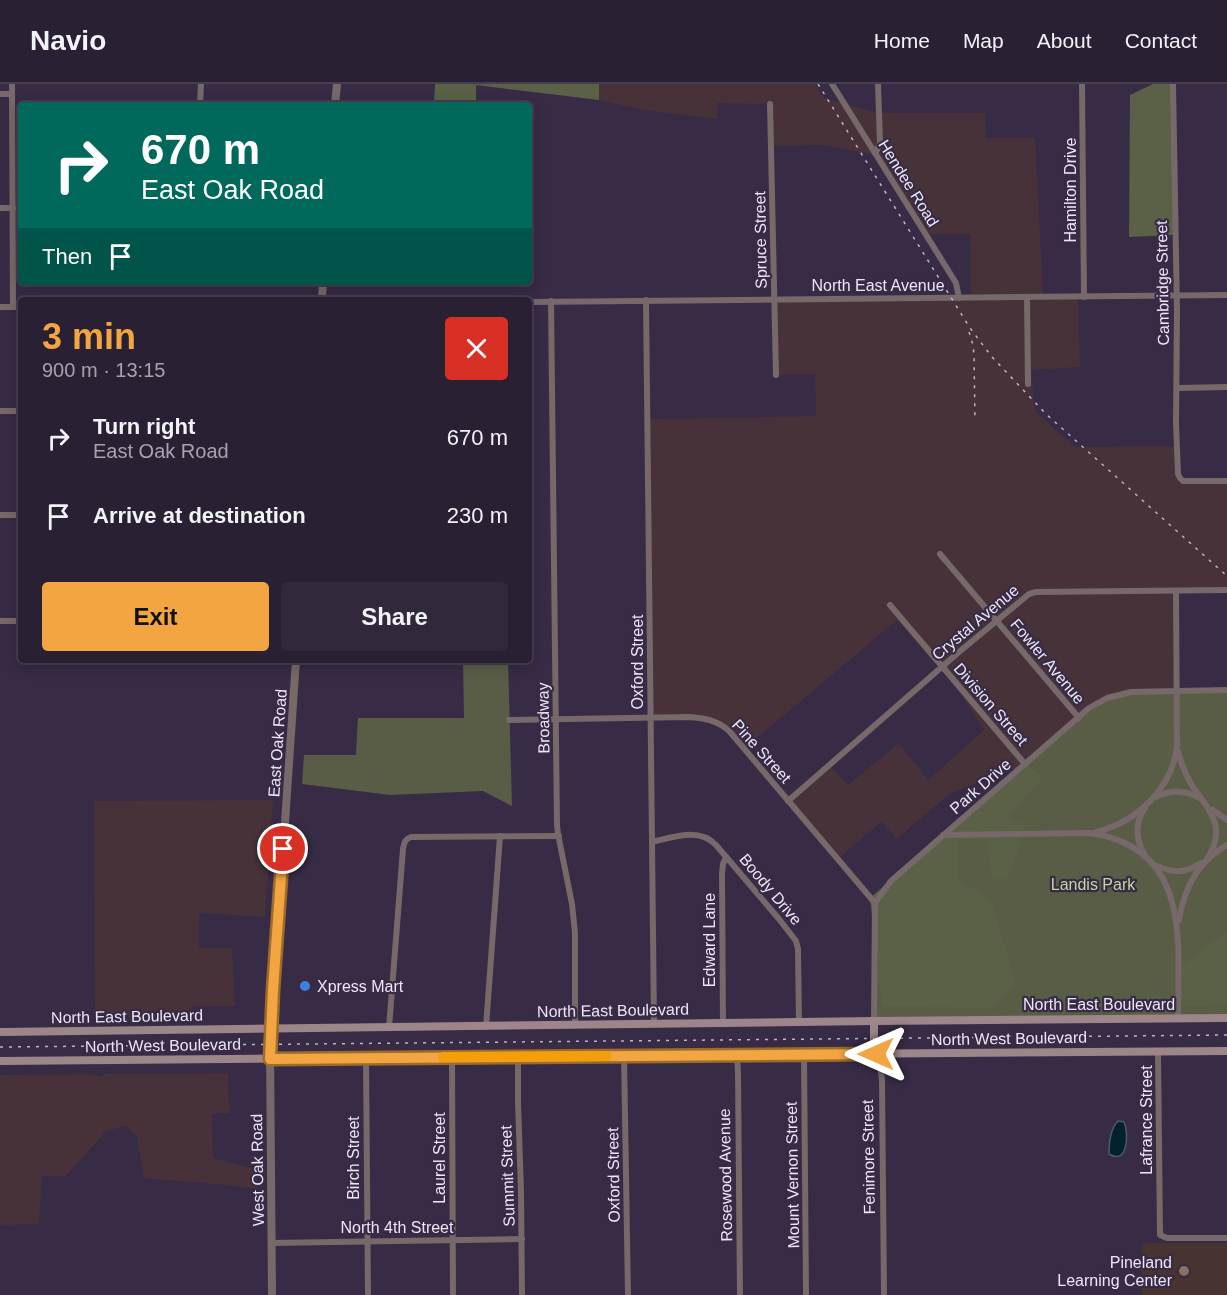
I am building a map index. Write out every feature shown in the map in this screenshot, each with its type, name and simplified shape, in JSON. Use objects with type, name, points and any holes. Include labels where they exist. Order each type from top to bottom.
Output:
[{"type":"main road","name":"North East Boulevard","points":[[0,1032],[1227,1018]]},
{"type":"main road","name":"Fenimore Street","points":[[874,1021],[876,1054]]},
{"type":"main road","name":"North West Boulevard","points":[[0,1061],[1227,1051]]},
{"type":"street","points":[[12,84],[13,307]]},
{"type":"street","points":[[200,102],[201,84]]},
{"type":"street","points":[[335,102],[337,84]]},
{"type":"street","name":"Hendee Road","points":[[832,84],[956,283],[959,298]]},
{"type":"street","points":[[875,153],[880,143],[878,84]]},
{"type":"street","name":"Hamilton Drive","points":[[1082,84],[1084,297]]},
{"type":"street","name":"Cambridge Street","points":[[1173,84],[1178,474],[1181,480],[1227,480]]},
{"type":"street","points":[[0,94],[12,94]]},
{"type":"street","name":"Spruce Street","points":[[770,104],[776,375]]},
{"type":"street","points":[[0,208],[13,208]]},
{"type":"street","name":"North East Avenue","points":[[532,302],[1227,295]]},
{"type":"street","points":[[1027,298],[1028,384]]},
{"type":"street","name":"Oxford Street","points":[[646,300],[654,1024]]},
{"type":"street","name":"Broadway","points":[[551,301],[559,836],[575,933],[575,1025]]},
{"type":"street","points":[[0,307],[18,307]]},
{"type":"street","points":[[1177,388],[1227,387]]},
{"type":"street","points":[[0,411],[18,411]]},
{"type":"street","points":[[0,515],[18,515]]},
{"type":"street","name":"Fowler Avenue","points":[[940,554],[1079,718]]},
{"type":"street","name":"Crystal Avenue","points":[[788,801],[941,667],[1029,594],[1036,592],[1227,590]]},
{"type":"street","points":[[1176,591],[1180,757],[1193,786],[1210,807],[1216,820],[1218,833],[1214,848],[1193,878],[1181,909],[1178,930],[1178,1019]]},
{"type":"street","name":"Division Street","points":[[890,606],[1025,764]]},
{"type":"street","points":[[0,621],[18,621]]},
{"type":"street","name":"East Oak Road","points":[[270,1044],[296,663]]},
{"type":"street","name":"Park Drive","points":[[874,903],[891,881],[1095,705],[1112,696],[1131,692],[1227,690]]},
{"type":"street","name":"Pine Street","points":[[509,720],[700,718],[722,725],[874,903]]},
{"type":"street","points":[[1178,745],[1171,770],[1162,788],[1141,813],[1137,830],[1141,848],[1161,874],[1172,899],[1178,930]]},
{"type":"street","points":[[1090,833],[1120,824],[1152,800],[1168,792],[1184,792],[1197,796],[1227,820]]},
{"type":"street","points":[[943,836],[1090,833],[1125,843],[1150,861],[1177,872],[1192,869],[1227,845]]},
{"type":"street","name":"Boody Drive","points":[[652,842],[699,835],[712,840],[779,919],[796,941],[799,1022]]},
{"type":"street","points":[[486,1027],[500,836]]},
{"type":"street","points":[[389,1028],[406,839],[411,837],[559,836]]},
{"type":"street","name":"Edward Lane","points":[[723,1023],[722,874],[726,857]]},
{"type":"street","points":[[874,903],[874,1021]]},
{"type":"street","name":"West Oak Road","points":[[270,1044],[272,1295]]},
{"type":"street","name":"Lafrance Street","points":[[1158,1052],[1161,1237],[1227,1238]]},
{"type":"street","name":"Rosewood Avenue","points":[[737,1054],[740,1295]]},
{"type":"street","name":"Mount Vernon Street","points":[[804,1054],[806,1295]]},
{"type":"street","name":"Fenimore Street","points":[[876,1054],[881,1070],[884,1295]]},
{"type":"street","name":"Oxford Street","points":[[624,1055],[628,1295]]},
{"type":"street","name":"Summit Street","points":[[518,1056],[522,1295]]},
{"type":"street","name":"Laurel Street","points":[[452,1057],[453,1295]]},
{"type":"street","name":"Birch Street","points":[[366,1058],[368,1295]]},
{"type":"street","name":"North 4th Street","points":[[271,1243],[522,1239]]},
{"type":"shaded area","points":[[599,84],[815,84],[824,98],[878,113],[985,113],[986,138],[1035,137],[1043,295],[1078,295],[1080,367],[1032,370],[1036,412],[1075,447],[1177,446],[1178,479],[1227,479],[1227,590],[1176,591],[1177,695],[1026,764],[949,794],[897,839],[881,822],[838,859],[789,801],[829,765],[848,785],[899,743],[928,780],[984,730],[956,687],[897,620],[743,750],[715,721],[651,719],[648,419],[816,416],[815,374],[777,375],[775,299],[971,296],[970,234],[924,234],[875,155],[823,145],[772,146],[770,104],[717,103],[717,119],[644,110],[599,100]]},
{"type":"shaded area","points":[[273,800],[265,917],[199,913],[199,948],[232,948],[235,1006],[191,1007],[191,1017],[95,1018],[94,801]]},
{"type":"shaded area","points":[[228,1073],[229,1113],[212,1113],[213,1158],[257,1170],[257,1189],[144,1178],[137,1136],[126,1126],[106,1131],[66,1176],[42,1176],[39,1224],[0,1225],[0,1075],[91,1074],[103,1077],[103,1074]]},
{"type":"shaded area","name":"Pineland Learning Center","points":[[1146,1243],[1227,1243],[1227,1295],[1142,1295],[1141,1248]]},
{"type":"green space","points":[[435,84],[599,84],[599,100],[476,85],[476,102],[434,102]]},
{"type":"green space","points":[[1153,84],[1173,84],[1174,235],[1129,237],[1130,95]]},
{"type":"green space","points":[[463,663],[508,663],[512,806],[483,791],[390,795],[302,784],[304,755],[356,755],[358,718],[464,718]]},
{"type":"green space","name":"Landis Park","points":[[1227,690],[1227,1018],[874,1021],[874,922],[891,881],[1101,701],[1124,693]]},
{"type":"green space","points":[[1026,764],[1043,777],[1008,816],[1026,826],[1008,876],[1000,880],[991,876],[987,840],[958,839],[957,878],[992,901],[1016,985],[994,1008],[882,1006],[870,898]]},
{"type":"green space","points":[[1227,932],[1227,1005],[1179,1006],[1179,967]]},
{"type":"water","points":[[1118,1121],[1124,1122],[1126,1127],[1126,1147],[1120,1156],[1115,1157],[1109,1154],[1109,1145]]},
{"type":"railway","points":[[818,84],[970,328],[992,357],[1046,414],[1227,576]]},
{"type":"railway","points":[[969,332],[974,355],[975,421]]},
{"type":"railway","points":[[0,1047],[1227,1035]]},
{"type":"slow traffic","points":[[443,1057],[607,1056]]},
{"type":"place","name":"Xpress Mart","points":[[305,986]]},
{"type":"place","name":"Pineland Learning Center","points":[[1184,1271]]},
{"type":"route","points":[[283,849],[270,1059],[876,1054]]}]
